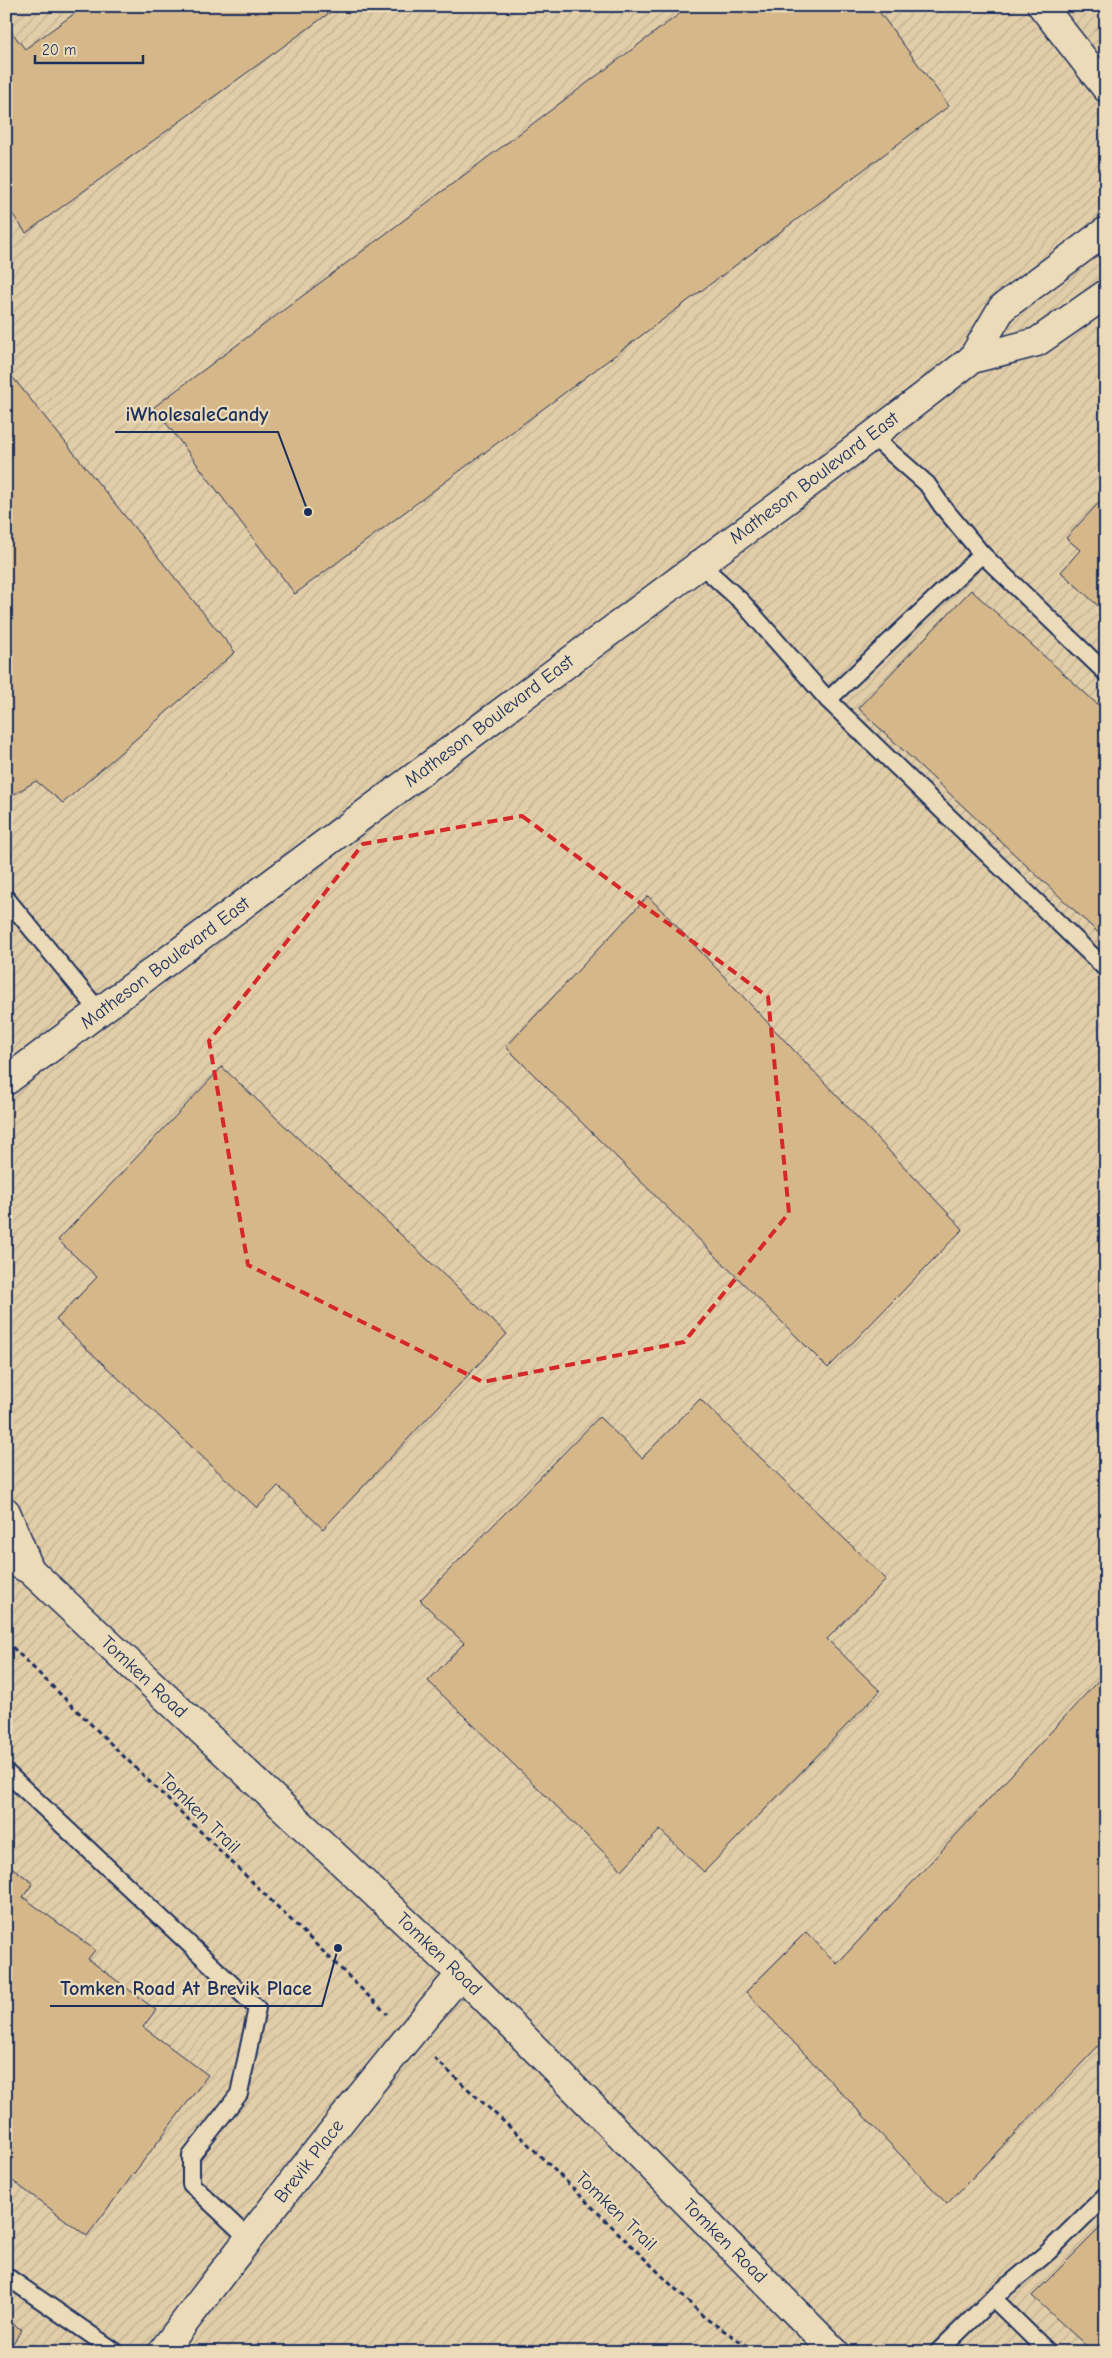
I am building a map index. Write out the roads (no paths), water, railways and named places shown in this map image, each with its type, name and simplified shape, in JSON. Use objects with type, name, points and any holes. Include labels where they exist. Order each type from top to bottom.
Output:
[{"type":"street","points":[[1042,6],[1106,88]]},
{"type":"street","name":"Matheson Boulevard East","points":[[972,359],[1002,308],[1106,231]]},
{"type":"street","name":"Matheson Boulevard East","points":[[6,1082],[972,359],[1037,342],[1106,294]]},
{"type":"street","name":"Tomken Road","points":[[6,1512],[18,1564],[461,1974],[835,2352]]},
{"type":"street","name":"Brevik Place","points":[[162,2352],[248,2238],[461,1974]]},
{"type":"lane","points":[[871,435],[927,484],[942,506],[982,554],[1106,673]]},
{"type":"lane","points":[[828,700],[982,554]]},
{"type":"lane","points":[[700,564],[742,602],[828,700],[1106,969]]},
{"type":"lane","points":[[6,898],[100,1012]]},
{"type":"lane","points":[[6,1772],[257,2008],[239,2094],[191,2156],[192,2184],[248,2238]]},
{"type":"lane","points":[[938,2352],[993,2298],[1048,2252],[1106,2195]]},
{"type":"lane","points":[[6,2276],[116,2352]]},
{"type":"lane","points":[[993,2298],[1048,2352]]},
{"type":"place","name":"iWholesaleCandy","points":[[308,512]]},
{"type":"place","name":"Tomken Road At Brevik Place","points":[[338,1948]]}]
